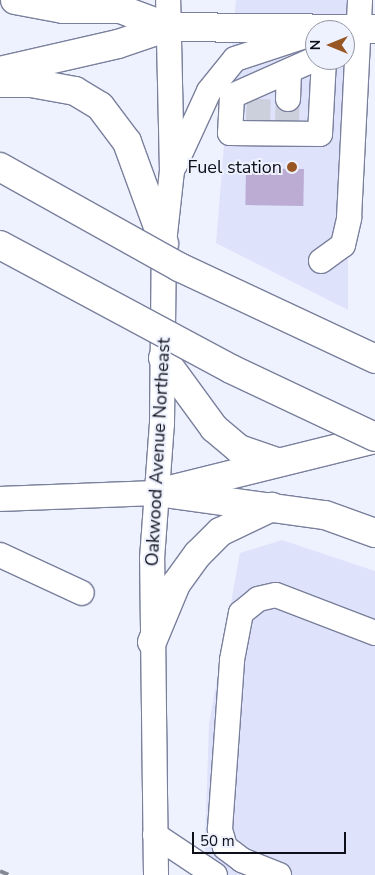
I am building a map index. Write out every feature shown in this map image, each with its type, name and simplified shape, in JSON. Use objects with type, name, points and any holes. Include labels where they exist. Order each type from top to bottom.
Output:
[{"type":"main road","points":[[16,0],[63,9],[120,10],[168,27],[305,30]]},
{"type":"main road","points":[[0,71],[118,44],[168,27]]},
{"type":"main road","points":[[0,83],[31,83],[75,92],[100,106],[127,142],[164,243]]},
{"type":"main road","points":[[0,167],[179,267],[375,359]]},
{"type":"main road","points":[[0,245],[231,370],[375,438]]},
{"type":"main road","points":[[163,358],[214,428],[239,449],[276,462]]},
{"type":"main road","points":[[157,493],[375,438]]},
{"type":"main road","points":[[157,493],[274,506],[325,515],[375,533]]},
{"type":"main road","points":[[152,642],[176,584],[198,554],[220,532],[274,506]]},
{"type":"street","name":"Oakwood Avenue Northeast","points":[[156,875],[152,559],[163,358],[164,243],[172,171],[168,0]]},
{"type":"street","points":[[321,261],[344,244],[349,218],[367,29],[360,0]]},
{"type":"street","points":[[172,171],[219,75],[235,59],[305,36]]},
{"type":"street","points":[[255,52],[260,91]]},
{"type":"street","points":[[305,64],[290,71],[260,91],[232,96],[230,134],[258,128],[287,128],[320,134],[323,70]]},
{"type":"street","points":[[288,98],[290,71]]},
{"type":"street","points":[[0,499],[157,493]]},
{"type":"street","points":[[0,555],[82,593]]},
{"type":"street","points":[[279,875],[236,855],[225,847],[220,829],[232,660],[241,613],[258,599],[276,595],[375,634]]},
{"type":"street","points":[[155,835],[215,875]]},
{"type":"shaded area","points":[[236,0],[348,0],[348,20],[305,20],[305,70],[348,70],[348,310],[216,243]]},
{"type":"shaded area","points":[[282,540],[375,571],[375,875],[204,875],[209,724],[240,553]]},
{"type":"building","points":[[246,168],[304,169],[303,206],[245,205]]},
{"type":"tunnel","points":[[258,123],[259,99]]},
{"type":"tunnel","points":[[287,123],[288,99]]},
{"type":"railway","points":[[0,871],[9,875]]},
{"type":"place","name":"Fuel station","points":[[292,167]]}]
